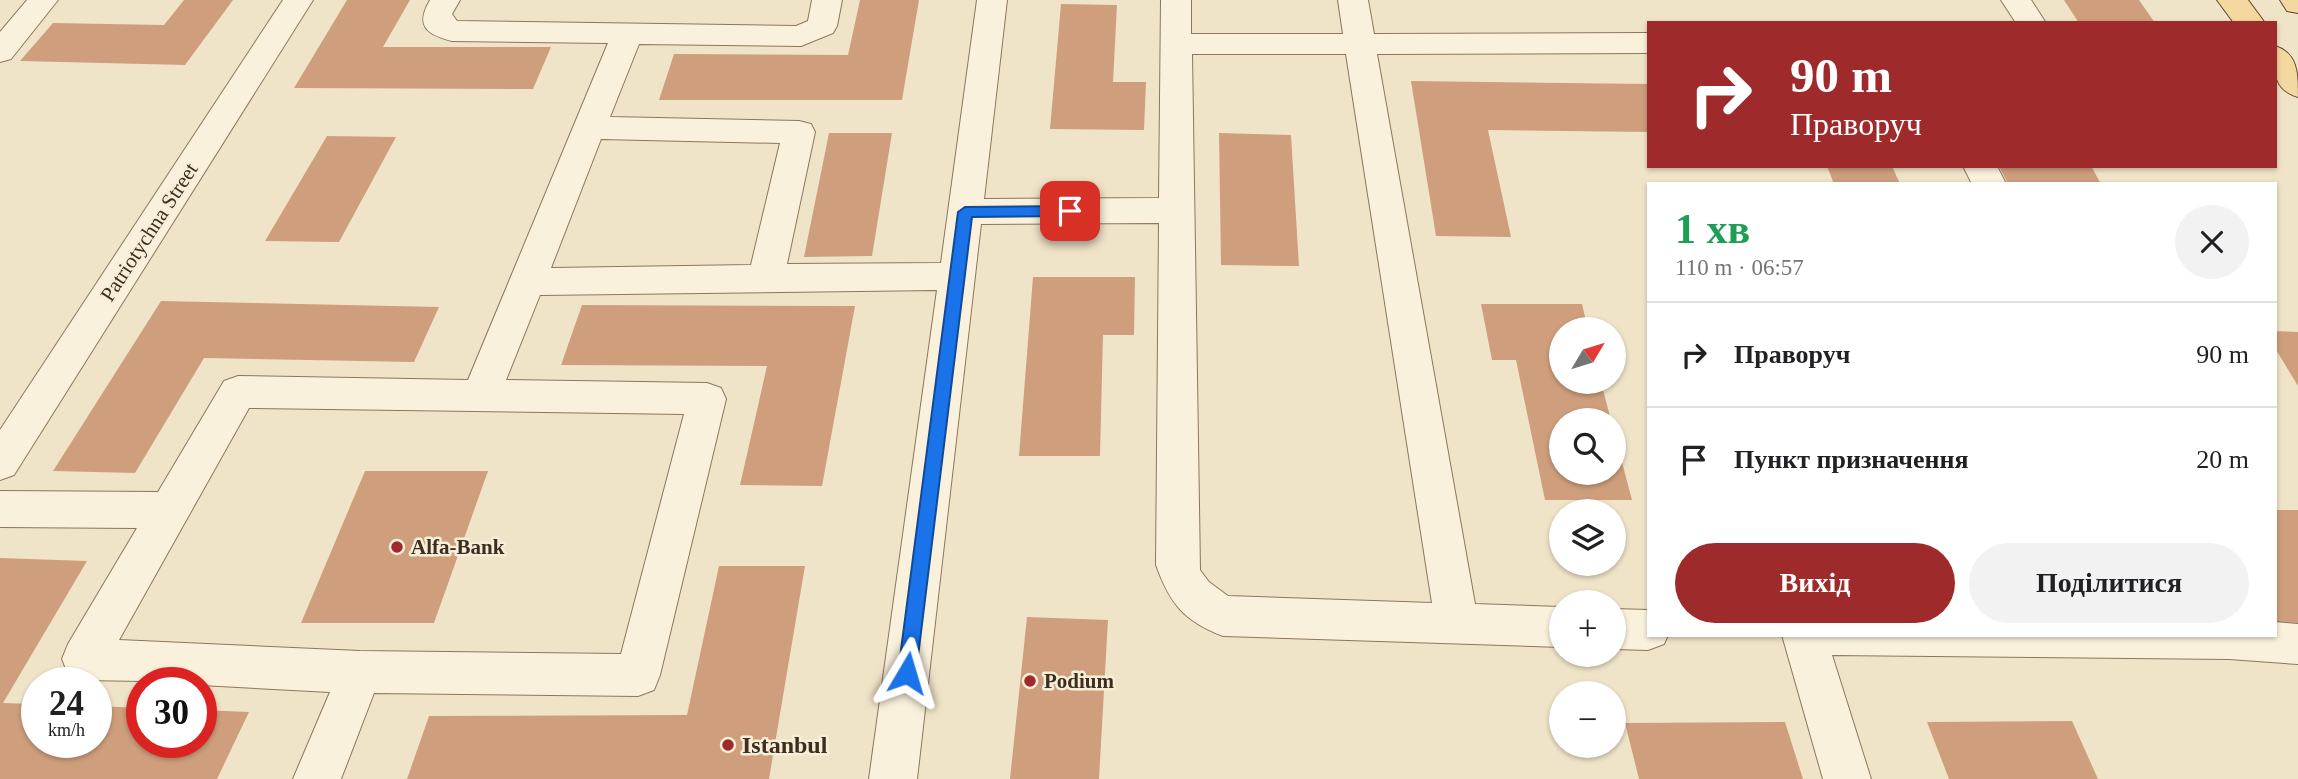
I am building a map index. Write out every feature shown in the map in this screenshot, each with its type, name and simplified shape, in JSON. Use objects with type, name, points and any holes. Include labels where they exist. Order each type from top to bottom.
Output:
[{"type":"main road","points":[[2232,0],[2248,21]]},
{"type":"main road","points":[[2277,59],[2298,86]]},
{"type":"street","points":[[0,52],[43,0]]},
{"type":"street","name":"Patriotychna Street","points":[[0,463],[298,0]]},
{"type":"street","points":[[445,0],[437,14],[439,25],[452,31],[801,36],[822,26],[827,0]]},
{"type":"street","points":[[893,779],[992,0]]},
{"type":"street","points":[[1176,0],[1177,565],[1190,592],[1202,606],[1223,616],[1549,627]]},
{"type":"street","points":[[1353,0],[1457,624]]},
{"type":"street","points":[[2016,0],[2030,21]]},
{"type":"street","points":[[481,396],[626,35]]},
{"type":"street","points":[[1176,44],[1647,43]]},
{"type":"street","points":[[588,128],[799,132],[766,278]]},
{"type":"street","points":[[965,212],[1176,210]]},
{"type":"street","points":[[526,282],[957,276]]},
{"type":"street","points":[[238,392],[481,396],[707,399],[638,675],[360,672],[84,659],[238,392]]},
{"type":"street","points":[[0,509],[170,510]]},
{"type":"street","points":[[1626,629],[1647,630]]},
{"type":"street","points":[[1805,637],[1847,779]]},
{"type":"street","points":[[2228,637],[2298,643]]},
{"type":"street","points":[[317,779],[360,672]]},
{"type":"building","points":[[184,0],[233,0],[185,65],[20,61],[53,23],[164,25]]},
{"type":"building","points":[[347,0],[410,0],[383,47],[551,47],[533,89],[294,88]]},
{"type":"building","points":[[860,0],[919,0],[902,100],[659,100],[674,54],[848,55]]},
{"type":"building","points":[[2064,0],[2139,0],[2154,21],[2078,21]]},
{"type":"building","points":[[1061,4],[1117,5],[1113,82],[1146,82],[1144,130],[1050,129]]},
{"type":"building","points":[[1411,81],[1647,84],[1647,132],[1488,130],[1511,237],[1436,236]]},
{"type":"building","points":[[829,133],[892,133],[872,256],[804,257]]},
{"type":"building","points":[[1219,133],[1291,135],[1299,266],[1221,265]]},
{"type":"building","points":[[327,136],[396,137],[339,242],[265,241]]},
{"type":"building","points":[[1828,168],[1893,168],[1899,182],[1833,182]]},
{"type":"building","points":[[2000,168],[2092,168],[2100,182],[2007,182]]},
{"type":"building","points":[[1033,277],[1135,277],[1134,335],[1103,335],[1100,456],[1019,456]]},
{"type":"building","points":[[161,301],[439,307],[414,362],[204,358],[135,473],[53,471]]},
{"type":"building","points":[[1481,304],[1582,304],[1585,317],[1549,317],[1549,394],[1604,394],[1608,408],[1549,408],[1549,485],[1626,485],[1626,477],[1632,500],[1545,500],[1516,360],[1492,360]]},
{"type":"building","points":[[582,305],[855,306],[822,486],[740,485],[767,366],[561,365]]},
{"type":"building","points":[[2277,331],[2298,332],[2298,386],[2277,351]]},
{"type":"building","name":"Alfa-Bank","points":[[365,471],[488,471],[434,623],[301,623]]},
{"type":"building","points":[[2277,510],[2298,510],[2298,623],[2277,622]]},
{"type":"building","points":[[0,558],[87,561],[24,667],[21,667],[21,673],[3,703],[21,704],[21,758],[112,758],[112,707],[126,707],[126,758],[217,758],[217,711],[249,712],[217,779],[0,779]]},
{"type":"building","points":[[719,566],[805,566],[769,779],[407,779],[429,716],[687,715]]},
{"type":"building","points":[[1027,617],[1108,620],[1099,779],[1010,779]]},
{"type":"building","points":[[2072,721],[2098,779],[1949,779],[1927,722]]},
{"type":"building","points":[[1785,722],[1803,779],[1639,779],[1626,723]]},
{"type":"place","name":"Alfa-Bank","points":[[397,547]]},
{"type":"place","name":"Podium","points":[[1030,681]]},
{"type":"place","name":"Istanbul","points":[[728,745]]},
{"type":"route","points":[[907,673],[965,212],[1070,211]]}]
